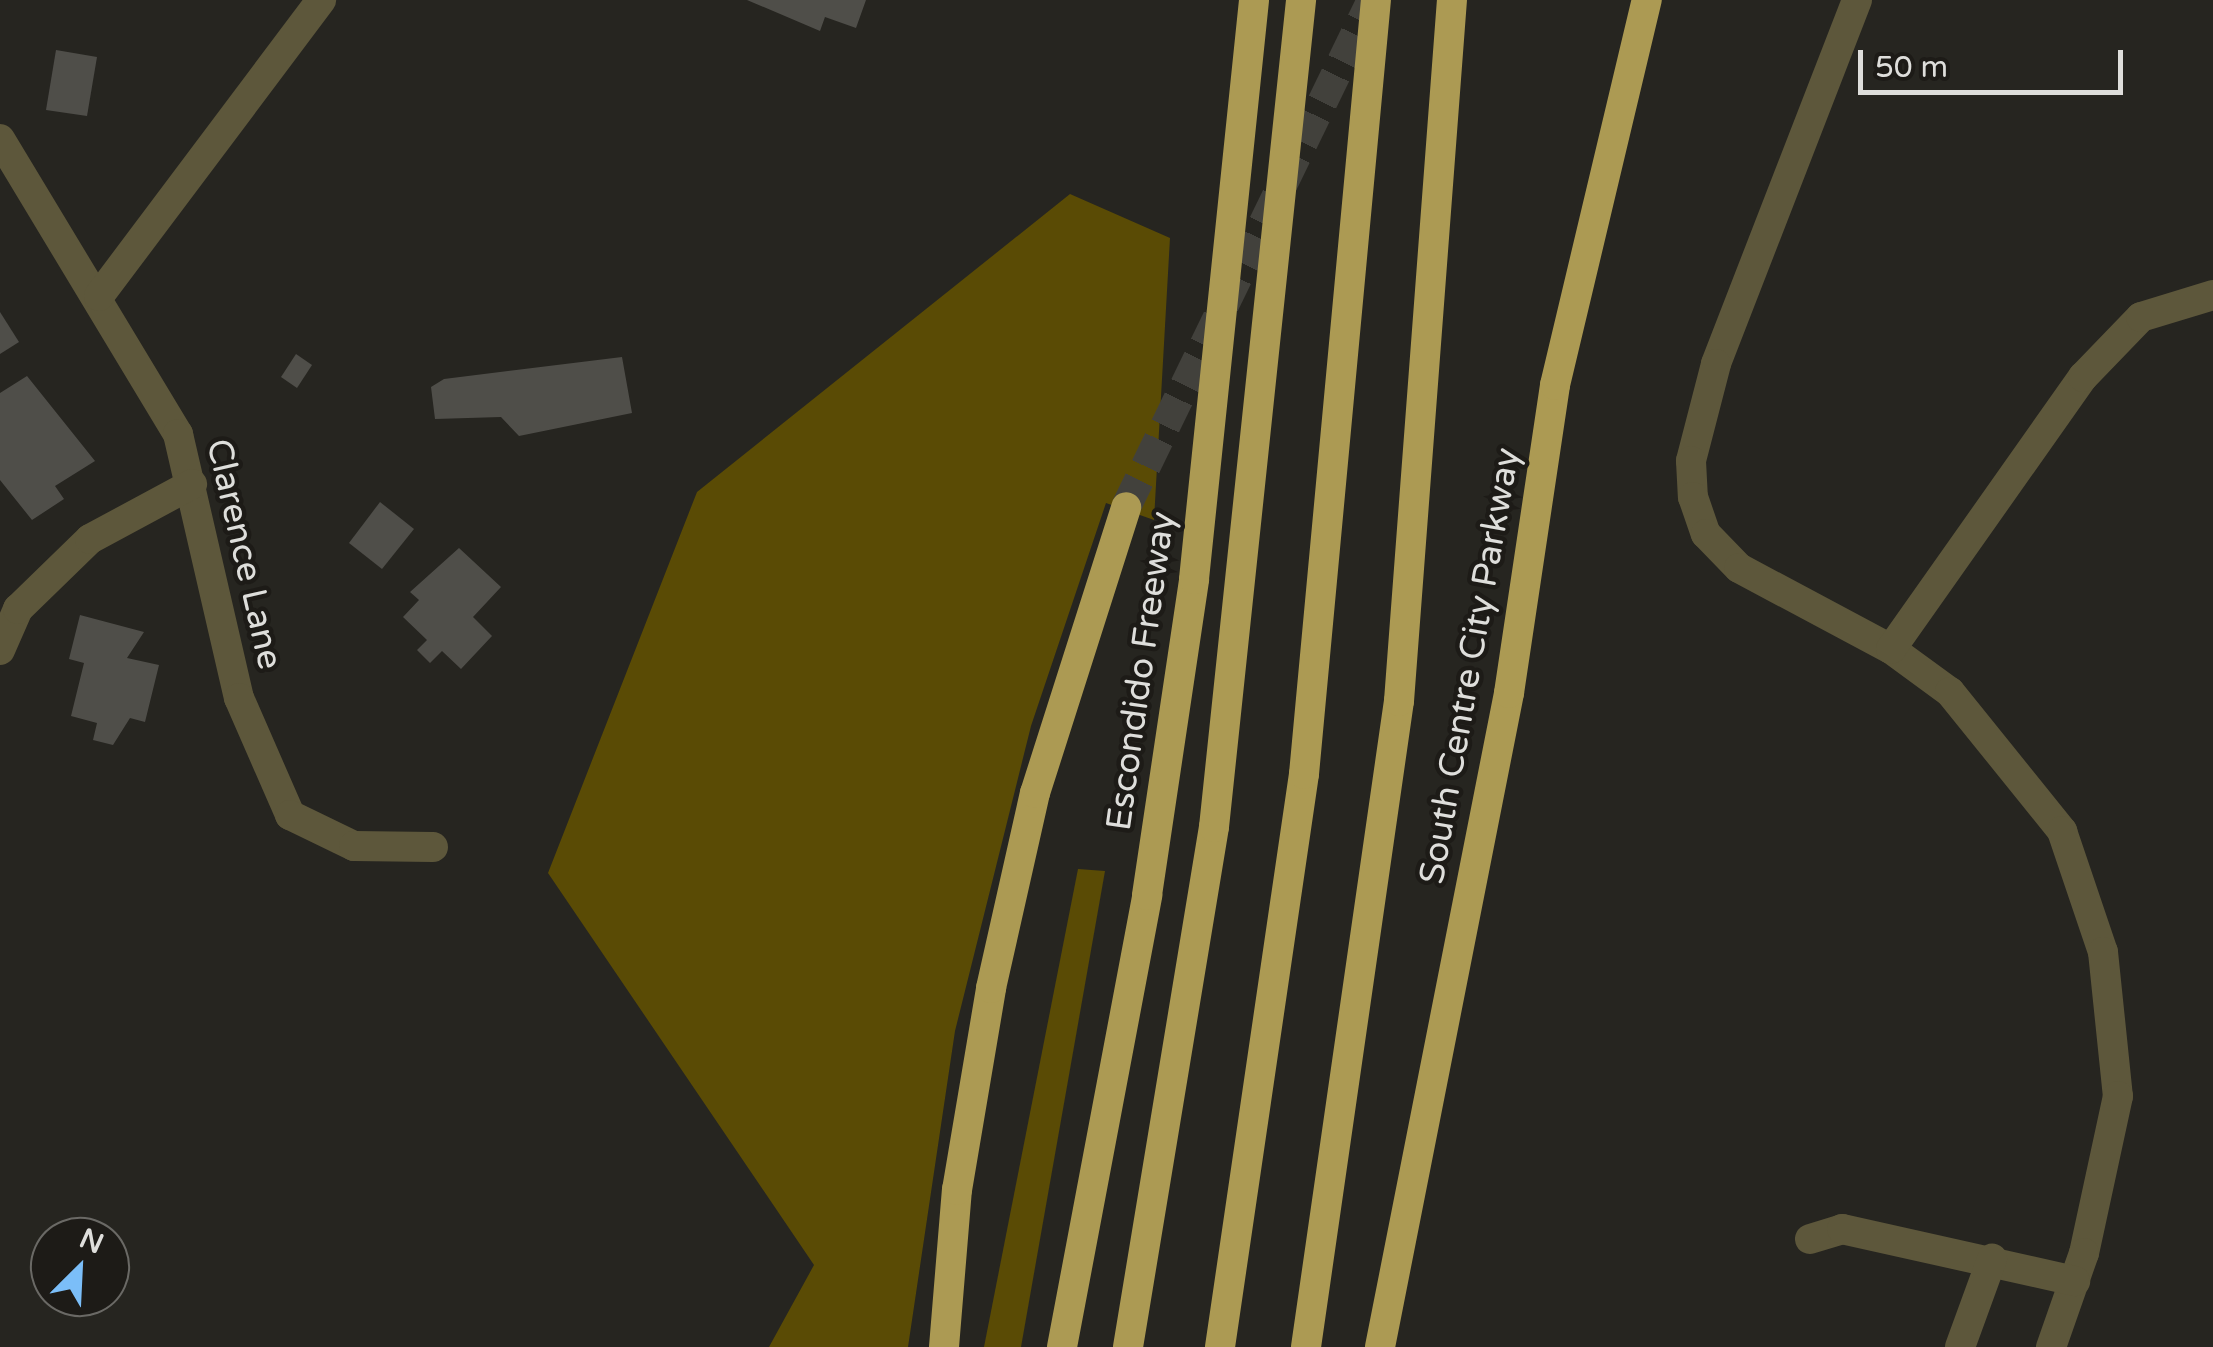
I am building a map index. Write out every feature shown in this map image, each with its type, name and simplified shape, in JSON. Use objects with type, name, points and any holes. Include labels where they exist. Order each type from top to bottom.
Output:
[{"type":"highway","name":"Escondido Freeway","points":[[1062,1347],[1144,914],[1194,578],[1254,0]]},
{"type":"highway","points":[[1128,1347],[1214,826],[1301,0]]},
{"type":"highway","points":[[1220,1347],[1304,774],[1376,0]]},
{"type":"highway","points":[[1306,1347],[1398,701],[1452,0]]},
{"type":"highway","name":"South Centre City Parkway","points":[[1380,1347],[1509,693],[1562,346],[1647,0]]},
{"type":"highway","points":[[944,1347],[991,988],[1035,792],[1126,507]]},
{"type":"street","points":[[99,296],[321,0]]},
{"type":"street","points":[[1858,0],[1716,364],[1691,461],[1706,534],[1783,596],[1891,649],[1950,692],[2036,788],[2062,832],[2103,952],[2118,1096],[2075,1281],[2051,1347]]},
{"type":"street","name":"Clarence Lane","points":[[0,139],[99,296],[178,434],[238,698],[290,815],[354,846],[433,847]]},
{"type":"street","points":[[1891,649],[2083,377],[2142,317],[2211,290]]},
{"type":"street","points":[[0,650],[18,609],[90,539],[192,484]]},
{"type":"street","points":[[1810,1239],[1842,1229],[1992,1259],[2075,1281]]},
{"type":"street","points":[[1960,1347],[1992,1259]]},
{"type":"shaded area","points":[[1070,194],[1170,238],[1154,520],[1106,503],[1031,726],[955,1031],[908,1347],[769,1347],[814,1265],[548,873],[697,492]]},
{"type":"shaded area","points":[[1078,869],[1105,871],[1021,1347],[984,1347]]},
{"type":"building","points":[[747,0],[866,0],[856,28],[825,17],[820,31]]},
{"type":"building","points":[[56,50],[97,57],[87,116],[46,110]]},
{"type":"building","points":[[0,312],[19,342],[0,354]]},
{"type":"building","points":[[296,354],[312,365],[297,388],[281,377]]},
{"type":"building","points":[[622,357],[632,413],[519,436],[501,417],[435,419],[431,387],[444,379]]},
{"type":"building","points":[[27,376],[95,461],[55,486],[64,499],[32,520],[0,480],[0,393]]},
{"type":"building","points":[[380,502],[414,529],[382,569],[349,543]]},
{"type":"building","points":[[459,548],[501,587],[473,617],[492,636],[461,669],[442,651],[430,663],[417,650],[427,640],[403,617],[419,600],[410,592]]},
{"type":"building","points":[[80,615],[144,632],[127,658],[159,665],[145,722],[130,718],[113,745],[93,740],[97,723],[71,716],[84,663],[69,659]]},
{"type":"tunnel","points":[[1126,507],[1372,0]]}]
